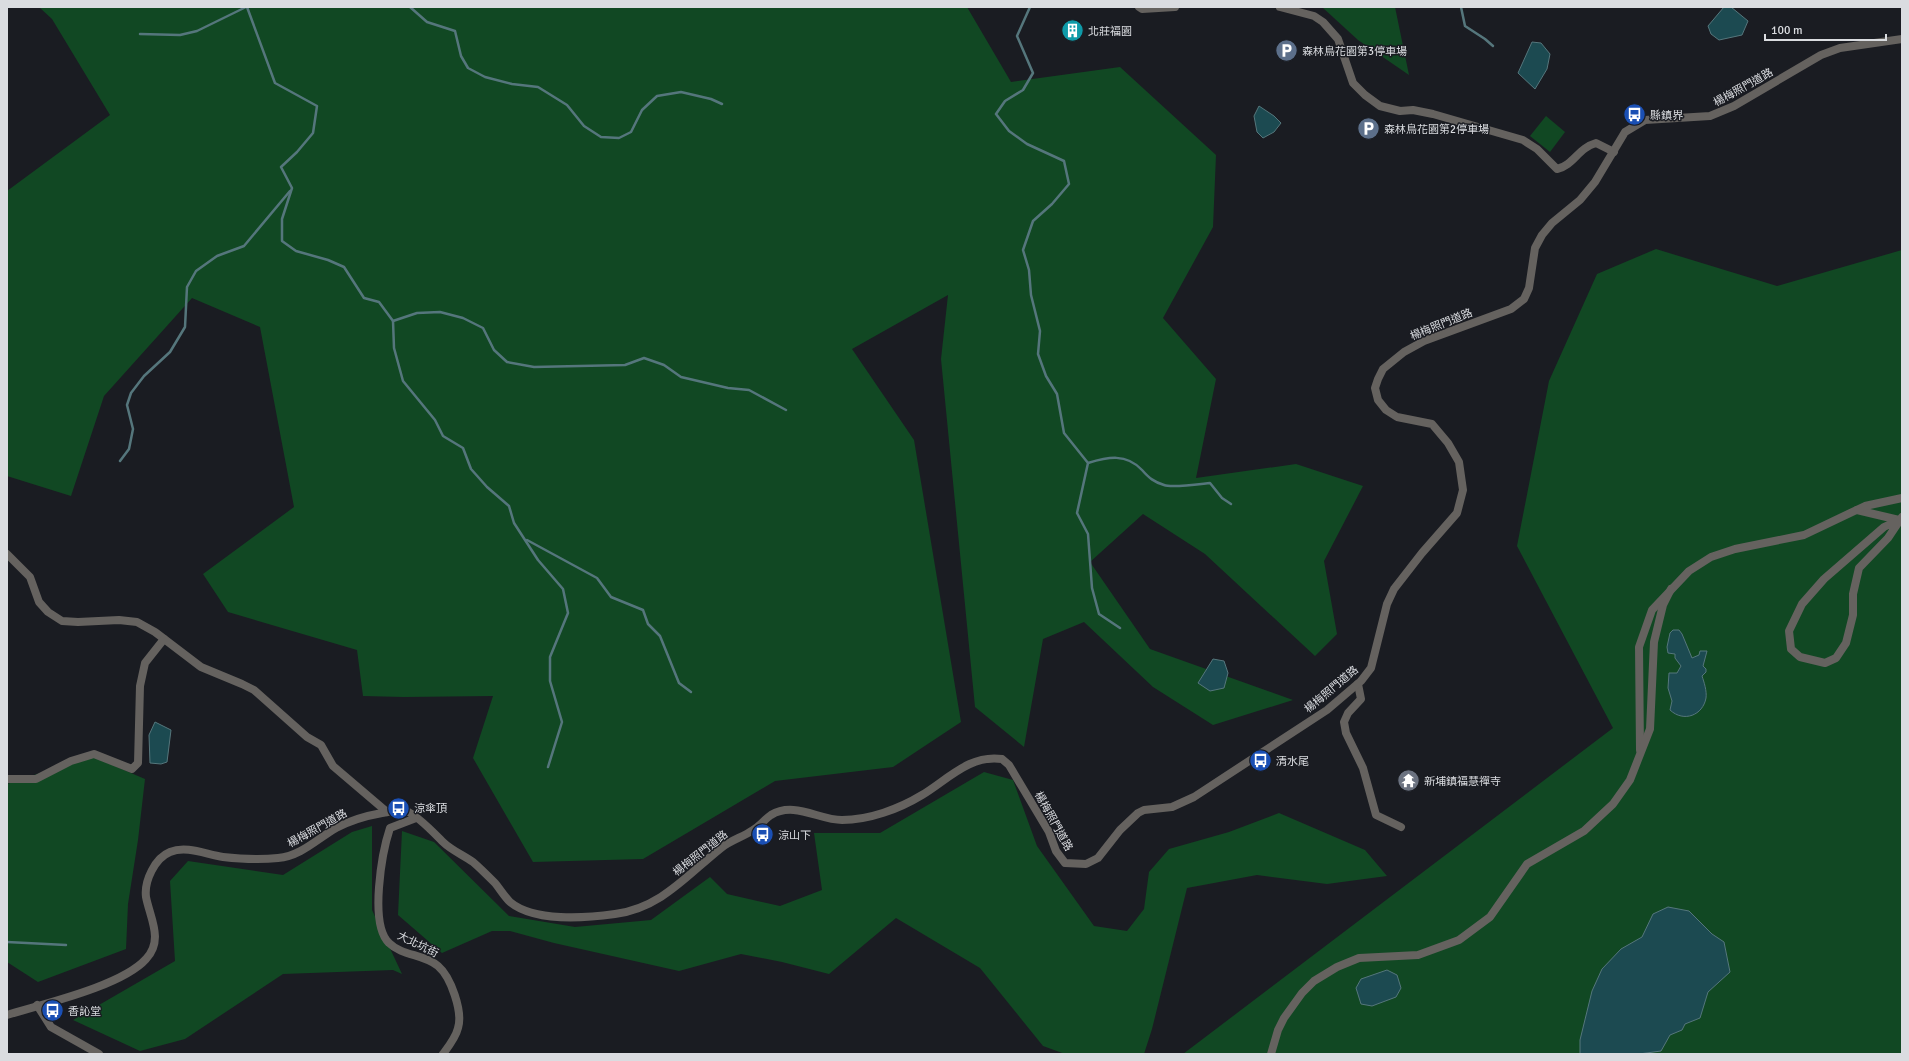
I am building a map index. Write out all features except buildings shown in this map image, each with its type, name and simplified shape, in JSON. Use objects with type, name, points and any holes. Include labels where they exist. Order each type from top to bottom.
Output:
[{"type":"street","points":[[1140,7],[1142,9],[1152,9],[1175,7]]},
{"type":"street","points":[[1280,7],[1307,14],[1323,22],[1338,39],[1353,83],[1365,95],[1380,106],[1400,111],[1412,110],[1433,114],[1523,140],[1537,149],[1557,169],[1565,167],[1586,146],[1591,144],[1596,143],[1614,152]]},
{"type":"street","name":"楊梅照門道路","points":[[7,1015],[118,978],[145,961],[154,950],[155,928],[145,893],[153,866],[158,859],[172,851],[184,850],[228,858],[254,859],[291,856],[310,847],[345,823],[364,816],[387,812],[406,811],[416,818],[435,833],[444,844],[472,862],[514,905],[528,911],[563,919],[617,914],[644,908],[672,890],[724,846],[752,831],[772,814],[788,810],[800,811],[840,820],[868,817],[886,812],[921,796],[968,765],[984,759],[1002,759],[1009,765],[1049,832],[1056,851],[1065,863],[1086,864],[1098,858],[1120,830],[1138,813],[1144,810],[1172,807],[1194,797],[1327,710],[1358,684],[1371,668],[1386,604],[1394,589],[1422,553],[1457,513],[1463,490],[1459,462],[1448,443],[1432,424],[1397,417],[1386,410],[1378,400],[1376,388],[1378,379],[1383,369],[1404,352],[1424,341],[1511,309],[1524,299],[1529,288],[1535,248],[1542,235],[1552,223],[1580,200],[1595,182],[1625,132],[1645,120],[1710,116],[1734,106],[1821,55],[1840,48],[1902,39]]},
{"type":"street","points":[[1641,754],[1638,705],[1639,647],[1652,610],[1689,571],[1711,557],[1735,549],[1804,535],[1866,506],[1902,498]]},
{"type":"street","points":[[1857,510],[1900,518]]},
{"type":"street","points":[[1900,518],[1888,538],[1859,568],[1853,594],[1853,615],[1846,643],[1836,658],[1825,663],[1800,656],[1791,649],[1789,631],[1802,604],[1824,579],[1884,527],[1900,518]]},
{"type":"street","points":[[7,554],[30,577],[39,602],[48,612],[62,621],[78,622],[119,620],[137,622],[164,639],[201,667],[254,690],[307,737],[321,745],[333,766],[387,812]]},
{"type":"street","points":[[1271,1054],[1278,1030],[1284,1018],[1302,993],[1314,981],[1337,967],[1358,958],[1418,955],[1459,940],[1490,917],[1527,864],[1584,831],[1613,804],[1630,780],[1650,729],[1654,642],[1663,605],[1671,589]]},
{"type":"street","points":[[7,779],[36,779],[71,761],[94,754],[132,769],[138,763],[140,686],[145,663],[164,639]]},
{"type":"street","points":[[1358,684],[1361,699],[1348,713],[1344,722],[1346,733],[1363,768],[1376,815],[1401,827]]},
{"type":"street","name":"大北坑街","points":[[416,818],[390,828],[383,853],[378,896],[382,932],[389,943],[402,951],[426,960],[439,967],[451,985],[460,1013],[458,1028],[443,1054]]},
{"type":"street","points":[[37,1005],[51,1027],[99,1054]]},
{"type":"green space","points":[[39,7],[967,7],[1011,82],[1120,67],[1216,155],[1213,227],[1163,318],[1216,379],[1196,478],[1296,464],[1363,486],[1324,561],[1337,634],[1315,656],[1205,554],[1143,514],[1090,562],[1150,649],[1293,700],[1213,725],[1153,687],[1084,622],[1043,639],[1024,747],[975,707],[941,359],[948,295],[852,349],[914,440],[961,722],[893,767],[775,781],[643,859],[533,862],[473,758],[493,696],[363,696],[357,650],[228,612],[203,574],[294,507],[260,327],[192,298],[104,396],[71,496],[7,476],[7,191],[110,115],[52,19]]},
{"type":"green space","points":[[1322,7],[1395,7],[1409,75],[1358,40]]},
{"type":"green space","points":[[1546,116],[1565,132],[1550,152],[1530,136]]},
{"type":"green space","points":[[1656,249],[1777,286],[1902,250],[1902,1054],[1183,1054],[1613,728],[1517,546],[1549,381],[1597,274]]},
{"type":"green space","points":[[91,756],[145,779],[138,840],[128,904],[126,949],[38,982],[7,962],[7,784]]},
{"type":"green space","points":[[984,772],[1013,780],[1037,846],[1094,926],[1127,931],[1144,909],[1149,872],[1169,849],[1229,832],[1279,813],[1365,850],[1387,876],[1327,884],[1257,875],[1187,888],[1152,1029],[1144,1054],[1065,1054],[1043,1046],[980,968],[896,918],[829,974],[782,962],[741,954],[679,971],[554,943],[510,931],[492,931],[442,953],[398,915],[402,831],[434,842],[509,916],[575,927],[651,920],[710,877],[727,894],[780,906],[822,890],[814,833],[880,833]]},
{"type":"green space","points":[[372,826],[372,910],[402,974],[393,970],[283,974],[185,1039],[140,1051],[73,1020],[175,961],[170,881],[188,861],[283,875],[352,832]]},
{"type":"water","points":[[1724,7],[1731,7],[1748,21],[1742,35],[1719,40],[1711,34],[1708,26]]},
{"type":"water","points":[[1532,42],[1541,43],[1550,54],[1547,69],[1535,89],[1518,73]]},
{"type":"water","points":[[1259,106],[1274,116],[1281,123],[1274,132],[1263,138],[1257,132],[1254,116]]},
{"type":"water","points":[[1673,630],[1679,630],[1682,634],[1692,658],[1699,655],[1700,651],[1707,651],[1703,666],[1706,669],[1706,672],[1702,676],[1706,698],[1701,709],[1697,713],[1687,716],[1675,714],[1670,710],[1672,701],[1668,688],[1669,673],[1677,673],[1681,666],[1675,658],[1675,654],[1668,653],[1667,647],[1670,633]]},
{"type":"water","points":[[1213,659],[1224,661],[1228,673],[1224,688],[1210,691],[1198,683]]},
{"type":"water","points":[[155,722],[171,730],[167,762],[161,764],[150,763],[149,735]]},
{"type":"water","points":[[1668,907],[1689,911],[1712,934],[1724,942],[1730,972],[1708,992],[1700,1018],[1685,1024],[1682,1030],[1670,1035],[1661,1051],[1639,1054],[1581,1054],[1580,1040],[1592,991],[1602,969],[1621,949],[1642,937],[1653,914]]},
{"type":"water","points":[[1387,970],[1397,975],[1401,988],[1396,997],[1372,1006],[1361,1004],[1356,988],[1361,979]]},
{"type":"waterway","points":[[140,34],[180,35],[197,31],[246,7]]},
{"type":"waterway","points":[[247,7],[275,83],[317,106],[313,133],[297,152],[281,167],[292,188],[282,219],[282,241],[296,251],[328,260],[344,267],[364,298],[379,302],[393,321],[394,348],[403,381],[435,420],[443,436],[463,448],[471,469],[487,487],[509,506],[514,523],[538,560],[563,589],[568,613],[550,657],[550,681],[562,722],[548,767]]},
{"type":"waterway","points":[[410,7],[427,22],[455,31],[461,56],[468,68],[485,77],[512,84],[538,87],[567,105],[584,126],[601,137],[619,138],[631,132],[642,110],[657,96],[681,92],[711,99],[722,104]]},
{"type":"waterway","points":[[1030,7],[1017,36],[1033,73],[1023,90],[1005,101],[996,114],[1009,131],[1027,144],[1064,161],[1069,184],[1052,204],[1033,221],[1023,250],[1029,270],[1031,295],[1040,331],[1038,354],[1046,376],[1057,394],[1064,433],[1088,463],[1077,513],[1088,534],[1092,588],[1099,614],[1120,628]]},
{"type":"waterway","points":[[1461,7],[1465,26],[1493,46]]},
{"type":"waterway","points":[[120,461],[129,449],[133,429],[127,405],[131,393],[144,376],[170,352],[185,327],[187,287],[196,271],[217,256],[244,246],[290,191]]},
{"type":"waterway","points":[[393,321],[417,313],[440,312],[463,318],[483,328],[494,350],[507,362],[534,367],[625,365],[644,358],[664,365],[681,377],[728,388],[749,390],[786,410]]},
{"type":"waterway","points":[[1088,463],[1110,458],[1130,461],[1157,483],[1168,486],[1210,483],[1222,498],[1231,504]]},
{"type":"waterway","points":[[527,540],[597,578],[611,597],[643,610],[648,624],[660,636],[679,683],[691,692]]},
{"type":"waterway","points":[[7,942],[66,945]]},
{"type":"place","name":"北莊福園","points":[[1073,31]]},
{"type":"place","name":"森林鳥花園第3停車場","points":[[1286,51]]},
{"type":"place","name":"縣鎮界","points":[[1635,115]]},
{"type":"place","name":"森林鳥花園第2停車場","points":[[1368,129]]},
{"type":"place","name":"清水尾","points":[[1261,761]]},
{"type":"place","name":"新埔鎮福慧禪寺","points":[[1409,781]]},
{"type":"place","name":"涼傘頂","points":[[398,808]]},
{"type":"place","name":"涼山下","points":[[762,835]]},
{"type":"place","name":"香訫堂","points":[[52,1011]]}]
